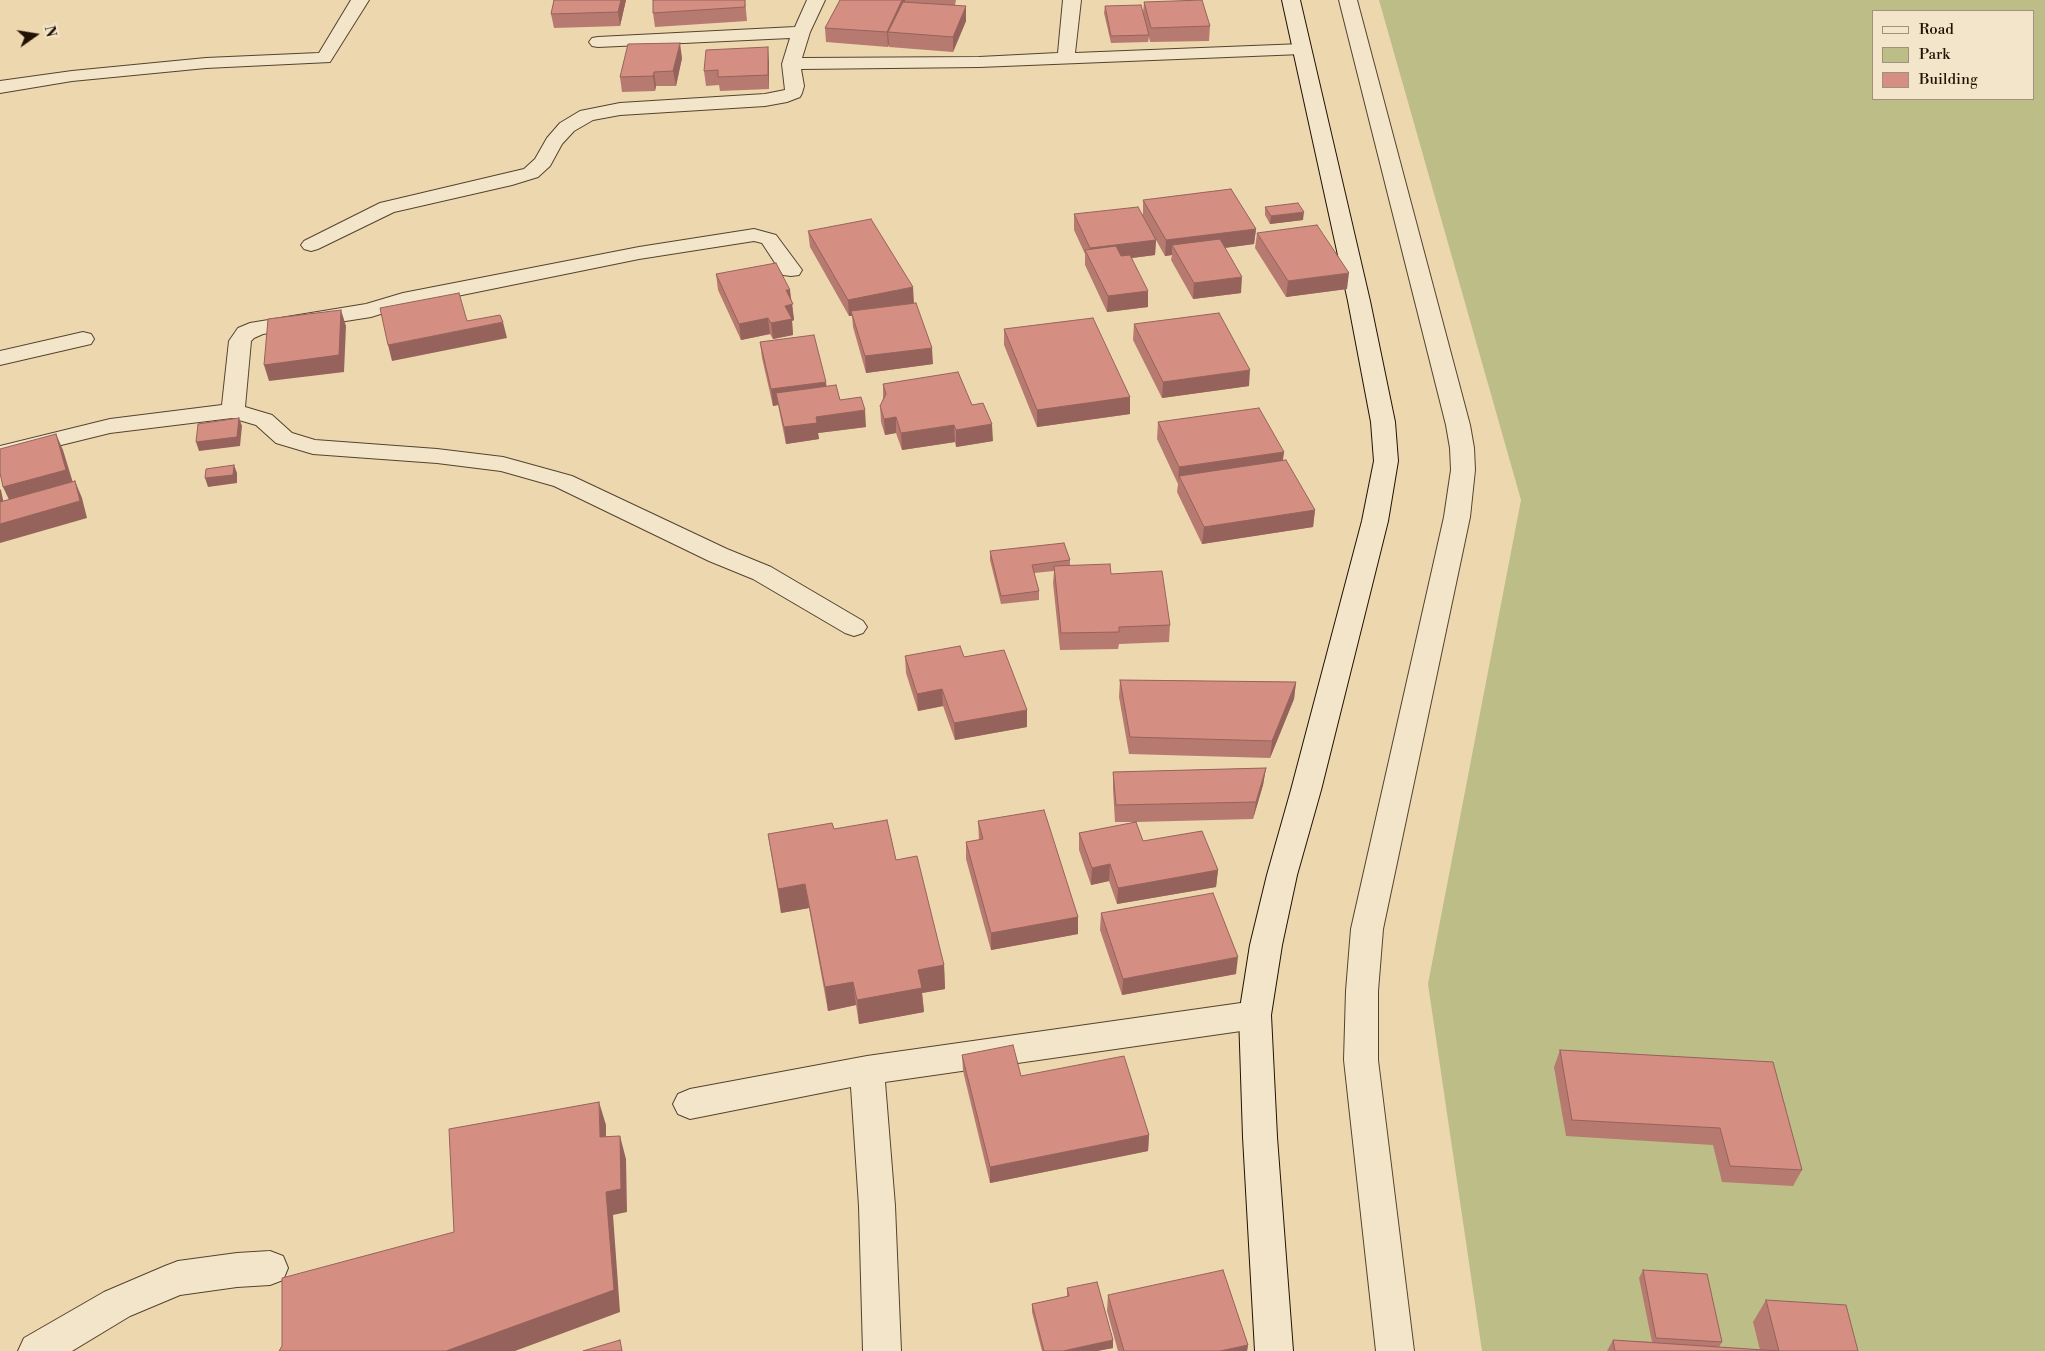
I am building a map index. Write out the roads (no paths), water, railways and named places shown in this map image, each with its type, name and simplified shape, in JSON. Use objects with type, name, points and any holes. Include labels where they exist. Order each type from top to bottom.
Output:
[{"type":"street","points":[[0,87],[72,76],[206,64],[324,58],[328,55],[360,0]]},
{"type":"street","points":[[311,245],[387,207],[531,173],[543,162],[554,142],[567,127],[587,115],[620,109],[765,100],[793,93],[796,86],[791,64],[801,32],[816,0]]},
{"type":"street","points":[[1066,58],[1072,0]]},
{"type":"street","points":[[1274,1351],[1260,1137],[1255,1015],[1266,945],[1282,875],[1309,780],[1372,531],[1386,461],[1383,422],[1378,394],[1291,0]]},
{"type":"street","points":[[1348,0],[1458,425],[1463,470],[1458,509],[1367,928],[1362,992],[1362,1060],[1368,1132],[1395,1351]]},
{"type":"street","points":[[598,42],[801,32]]},
{"type":"street","points":[[791,64],[979,62],[1302,49]]},
{"type":"street","points":[[233,411],[240,341],[246,333],[258,328],[371,310],[385,304],[403,300],[639,253],[754,235],[769,239],[791,270]]},
{"type":"street","points":[[0,358],[83,339]]},
{"type":"street","points":[[0,453],[110,426],[233,411],[264,420],[284,438],[312,447],[437,456],[503,464],[563,481],[718,556],[762,572],[854,627]]},
{"type":"street","points":[[690,1104],[868,1070],[1255,1015]]},
{"type":"street","points":[[868,1070],[877,1206],[882,1351]]},
{"type":"street","points":[[37,1351],[117,1304],[178,1278],[237,1270],[270,1268]]}]
